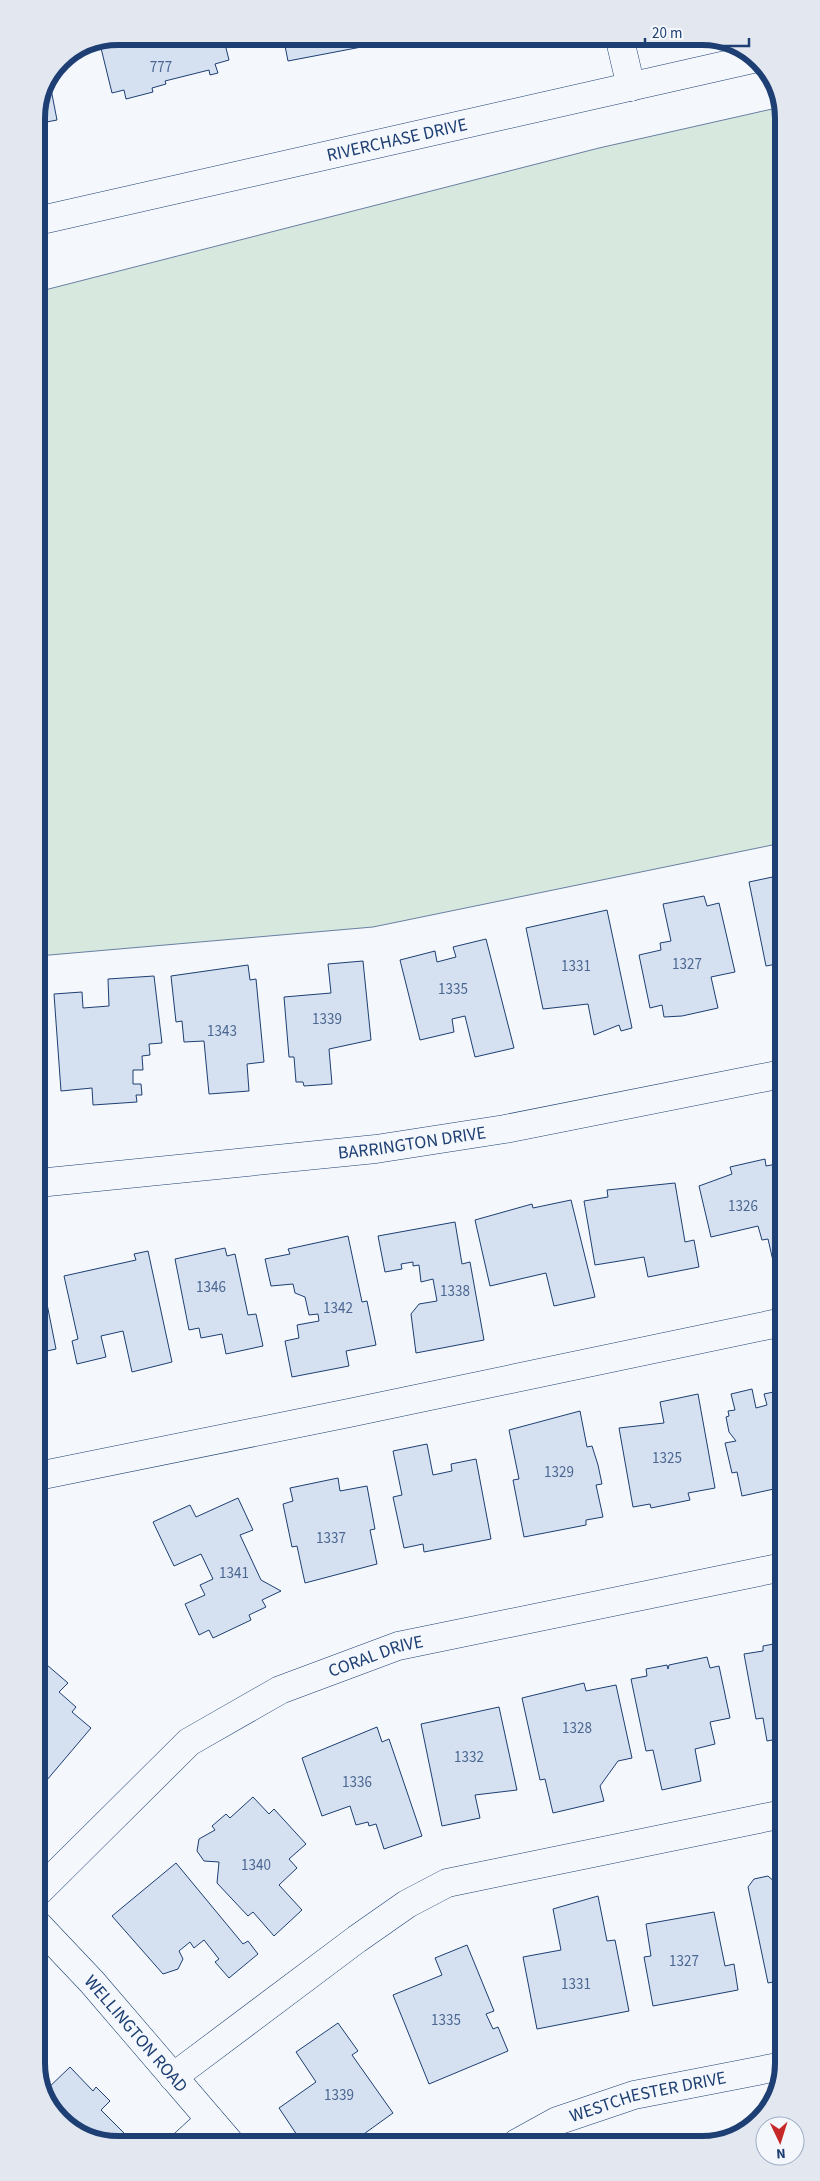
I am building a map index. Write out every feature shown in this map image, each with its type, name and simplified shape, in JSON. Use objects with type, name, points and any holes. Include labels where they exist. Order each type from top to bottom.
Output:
[{"type":"street","points":[[621,45],[631,87]]},
{"type":"street","name":"RIVERCHASE DRIVE","points":[[45,219],[747,60]]},
{"type":"street","name":"BARRINGTON DRIVE","points":[[45,1182],[376,1149],[505,1129],[775,1075]]},
{"type":"street","points":[[45,1475],[775,1324]]},
{"type":"street","name":"CORAL DRIVE","points":[[45,1885],[189,1742],[280,1690],[398,1646],[775,1569]]},
{"type":"street","points":[[173,2077],[357,1939],[407,1904],[447,1883],[775,1816]]},
{"type":"street","name":"WELLINGTON ROAD","points":[[45,1932],[92,1982],[224,2136]]},
{"type":"street","name":"WESTCHESTER DRIVE","points":[[529,2136],[556,2121],[634,2095],[775,2068]]},
{"type":"street","points":[[193,2136],[210,2120]]},
{"type":"shaded area","points":[[774,109],[775,844],[373,927],[45,955],[45,290],[599,148]]},
{"type":"building","points":[[118,45],[225,45],[229,60],[215,64],[218,73],[210,75],[209,70],[165,81],[166,84],[152,88],[153,92],[126,99],[124,90],[112,93],[101,47]]},
{"type":"building","points":[[285,45],[372,45],[288,61]]},
{"type":"building","points":[[51,90],[57,120],[45,122],[47,99]]},
{"type":"building","points":[[775,876],[775,964],[766,966],[749,882]]},
{"type":"building","points":[[704,896],[707,906],[719,903],[735,972],[711,977],[718,1008],[682,1016],[664,1017],[662,1005],[650,1008],[639,955],[661,950],[660,943],[671,941],[663,904]]},
{"type":"building","points":[[607,910],[632,1028],[621,1031],[619,1025],[594,1035],[588,1004],[543,1009],[526,928]]},
{"type":"building","points":[[486,939],[514,1048],[475,1057],[465,1016],[452,1019],[454,1032],[420,1040],[400,960],[435,951],[437,962],[456,957],[453,947]]},
{"type":"building","points":[[363,961],[371,1040],[329,1049],[332,1084],[304,1086],[303,1082],[296,1082],[294,1057],[289,1057],[284,997],[331,993],[328,964]]},
{"type":"building","points":[[248,965],[250,980],[256,979],[264,1062],[247,1064],[249,1091],[209,1094],[204,1041],[184,1042],[182,1021],[176,1022],[171,976]]},
{"type":"building","points":[[154,976],[162,1043],[149,1044],[150,1055],[142,1056],[143,1070],[133,1070],[133,1084],[141,1084],[142,1095],[136,1095],[137,1102],[93,1105],[92,1088],[61,1091],[54,994],[82,992],[83,1008],[109,1006],[108,979]]},
{"type":"building","points":[[765,1159],[766,1166],[775,1164],[775,1270],[768,1239],[762,1240],[758,1226],[711,1237],[699,1186],[732,1174],[730,1167]]},
{"type":"building","points":[[675,1183],[685,1242],[694,1240],[699,1267],[648,1277],[644,1257],[595,1265],[584,1201],[608,1197],[607,1190]]},
{"type":"building","points":[[571,1200],[595,1297],[554,1306],[546,1273],[490,1286],[475,1220],[532,1204],[533,1208]]},
{"type":"building","points":[[455,1222],[462,1264],[470,1262],[484,1340],[416,1353],[411,1314],[419,1304],[437,1301],[433,1279],[421,1282],[419,1265],[413,1266],[413,1262],[401,1264],[402,1269],[385,1272],[378,1236]]},
{"type":"building","points":[[348,1236],[362,1302],[367,1301],[376,1345],[346,1351],[349,1366],[292,1377],[285,1341],[299,1338],[297,1325],[319,1321],[318,1314],[309,1315],[305,1297],[295,1293],[293,1284],[271,1286],[265,1259],[290,1254],[288,1249]]},
{"type":"building","points":[[225,1248],[227,1256],[235,1254],[248,1315],[256,1314],[263,1346],[226,1354],[222,1334],[201,1338],[199,1328],[189,1330],[175,1259]]},
{"type":"building","points":[[148,1251],[172,1362],[132,1372],[123,1331],[101,1336],[106,1357],[77,1364],[72,1341],[78,1339],[64,1276],[136,1260],[134,1254]]},
{"type":"building","points":[[45,1294],[56,1349],[45,1351]]},
{"type":"building","points":[[752,1389],[756,1408],[767,1405],[764,1394],[775,1392],[775,1489],[742,1496],[737,1472],[732,1473],[725,1443],[736,1441],[729,1432],[726,1417],[729,1416],[728,1411],[735,1410],[731,1394]]},
{"type":"building","points":[[698,1394],[715,1488],[688,1493],[690,1500],[651,1508],[650,1504],[633,1507],[619,1428],[664,1423],[660,1402]]},
{"type":"building","points":[[580,1411],[587,1447],[592,1446],[598,1465],[602,1484],[596,1485],[603,1517],[586,1520],[586,1525],[524,1537],[513,1480],[519,1479],[509,1430]]},
{"type":"building","points":[[427,1444],[433,1475],[452,1471],[451,1464],[476,1459],[491,1539],[424,1552],[423,1544],[404,1548],[393,1497],[402,1495],[393,1451]]},
{"type":"building","points":[[338,1478],[340,1491],[367,1486],[375,1529],[370,1530],[377,1564],[305,1583],[297,1546],[292,1547],[283,1504],[293,1501],[290,1488]]},
{"type":"building","points":[[238,1498],[253,1530],[240,1535],[261,1580],[281,1591],[262,1600],[266,1607],[249,1615],[251,1620],[213,1638],[209,1630],[199,1635],[185,1604],[205,1595],[200,1585],[213,1579],[201,1554],[174,1566],[153,1522],[190,1505],[196,1517]]},
{"type":"building","points":[[775,1644],[775,1740],[767,1741],[763,1718],[756,1719],[744,1654],[763,1651],[763,1646]]},
{"type":"building","points":[[707,1657],[710,1668],[719,1666],[730,1718],[710,1722],[715,1744],[695,1749],[701,1781],[662,1790],[653,1750],[646,1751],[631,1679],[647,1676],[646,1669],[667,1665],[668,1669],[669,1665]]},
{"type":"building","points":[[45,1663],[68,1683],[59,1692],[76,1707],[72,1712],[91,1728],[45,1782]]},
{"type":"building","points":[[584,1683],[586,1691],[616,1685],[632,1758],[618,1761],[600,1786],[604,1801],[553,1813],[545,1779],[540,1780],[522,1698]]},
{"type":"building","points":[[499,1707],[517,1790],[475,1795],[480,1818],[442,1826],[421,1724]]},
{"type":"building","points":[[377,1727],[382,1742],[389,1739],[422,1836],[384,1849],[376,1824],[369,1826],[368,1822],[356,1825],[350,1806],[322,1816],[302,1758]]},
{"type":"building","points":[[253,1797],[269,1814],[274,1809],[306,1844],[289,1859],[297,1868],[279,1885],[302,1910],[274,1936],[253,1912],[248,1916],[217,1883],[219,1862],[204,1861],[197,1851],[199,1839],[215,1830],[212,1826],[226,1814],[230,1818]]},
{"type":"building","points":[[176,1863],[243,1944],[248,1941],[258,1954],[229,1978],[215,1962],[219,1959],[204,1940],[194,1948],[190,1942],[179,1951],[183,1959],[178,1969],[163,1974],[112,1916]]},
{"type":"building","points":[[768,1876],[775,1882],[775,1982],[768,1983],[748,1887],[754,1879]]},
{"type":"building","points":[[598,1896],[607,1941],[615,1940],[629,2011],[537,2029],[523,1957],[561,1950],[553,1909]]},
{"type":"building","points":[[714,1912],[725,1966],[734,1964],[738,1990],[653,2006],[644,1957],[651,1956],[646,1924]]},
{"type":"building","points":[[467,1945],[494,2011],[486,2014],[493,2029],[498,2027],[508,2051],[429,2084],[393,1995],[442,1975],[435,1958]]},
{"type":"building","points":[[338,2023],[358,2051],[352,2055],[393,2113],[361,2136],[298,2136],[279,2108],[316,2082],[296,2052]]},
{"type":"building","points":[[70,2067],[93,2091],[96,2087],[110,2101],[101,2110],[127,2136],[99,2134],[77,2124],[57,2104],[49,2087]]}]
